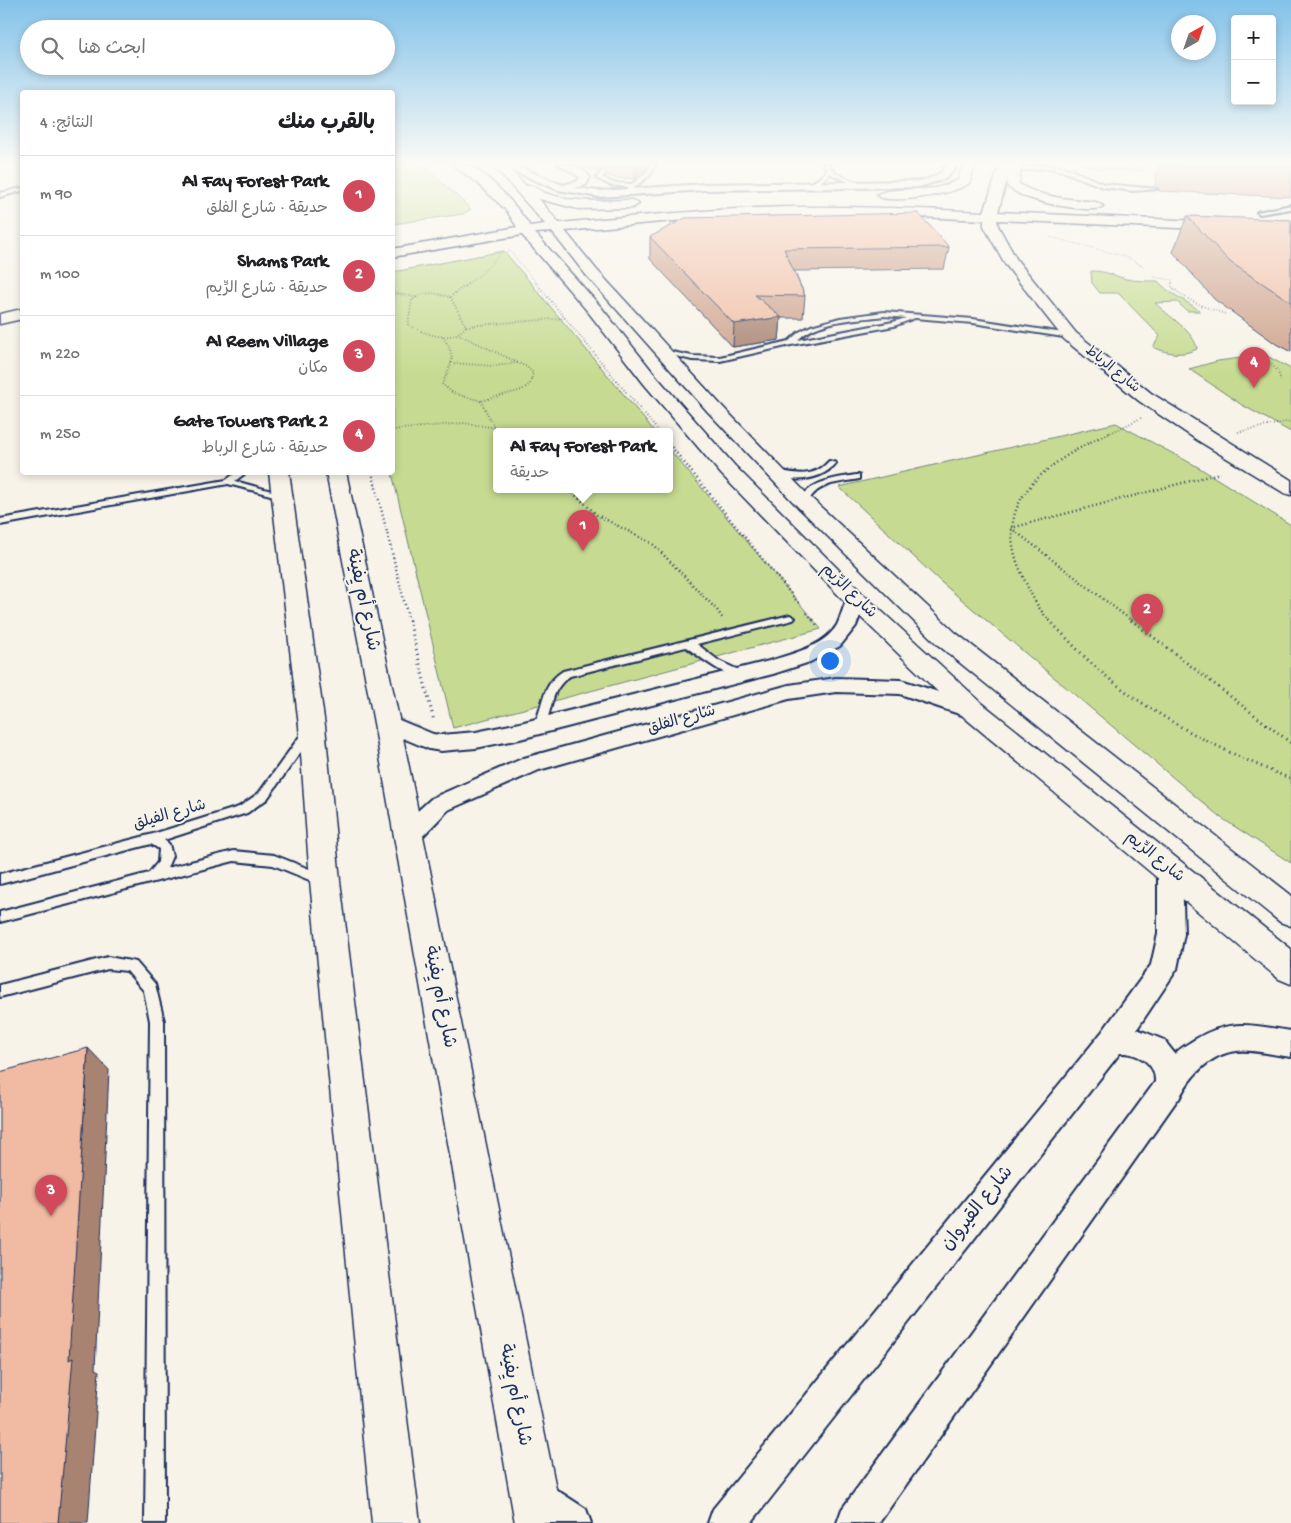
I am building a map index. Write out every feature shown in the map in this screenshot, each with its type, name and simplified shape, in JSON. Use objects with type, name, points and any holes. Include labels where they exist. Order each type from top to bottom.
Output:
[{"type":"main road","points":[[510,235],[512,240]]},
{"type":"main road","name":"شارع الرِّيم","points":[[512,235],[512,240],[564,277],[595,310],[650,380],[728,470],[856,600],[974,711],[1291,969]]},
{"type":"main road","points":[[436,245],[497,243],[512,240],[522,235]]},
{"type":"main road","points":[[561,235],[591,272],[662,352],[774,471],[947,639],[1291,913]]},
{"type":"main road","points":[[591,272],[582,246],[585,240],[592,235]]},
{"type":"main road","name":"شارع الرباط","points":[[996,235],[1010,261],[1070,336],[1145,397],[1204,436],[1291,489]]},
{"type":"main road","points":[[1010,261],[1011,235]]},
{"type":"main road","points":[[395,252],[436,245],[512,240]]},
{"type":"main road","points":[[0,319],[20,314]]},
{"type":"main road","points":[[0,334],[20,330]]},
{"type":"main road","name":"شارع أم يِفينة","points":[[337,475],[387,723],[536,1510]]},
{"type":"main road","points":[[281,484],[312,726],[325,881],[396,1523]]},
{"type":"street","name":"شارع الفلق","points":[[387,723],[429,741],[442,743],[476,740],[529,729],[773,667],[808,655],[832,642],[846,627],[856,600]]},
{"type":"street","points":[[773,667],[781,669],[791,678],[793,683],[789,692]]},
{"type":"street","name":"شارع الفلق","points":[[408,835],[440,804],[532,764],[789,692],[836,685],[901,687],[974,711]]},
{"type":"street","points":[[529,729],[515,738],[514,746],[516,754],[522,760],[532,764]]},
{"type":"street","name":"شارع القيروان","points":[[727,1523],[1112,1041],[1164,969],[1171,934],[1170,872]]},
{"type":"street","points":[[1112,1041],[1123,1038],[1136,1040],[1148,1046],[1159,1055],[1168,1066],[1171,1078],[1169,1089]]},
{"type":"street","points":[[856,1523],[1188,1060],[1218,1040],[1238,1038],[1291,1044]]},
{"type":"street","points":[[536,1510],[572,1523]]},
{"type":"lane","points":[[791,343],[801,333],[813,327],[840,320],[884,314],[973,321],[1070,336]]},
{"type":"lane","points":[[662,352],[692,358],[720,358],[894,324],[919,316]]},
{"type":"lane","points":[[774,471],[782,474],[806,476],[822,472],[832,462]]},
{"type":"lane","points":[[228,482],[238,475]]},
{"type":"lane","points":[[803,501],[810,491],[820,485],[856,477]]},
{"type":"lane","points":[[0,522],[228,482],[281,484]]},
{"type":"lane","points":[[529,729],[547,711],[549,691],[553,683],[566,673],[790,618]]},
{"type":"lane","points":[[688,643],[715,663],[741,675]]},
{"type":"lane","name":"شارع الفيلق","points":[[0,879],[153,839],[243,810],[263,796],[312,726]]},
{"type":"lane","points":[[152,878],[160,870],[167,854],[165,847],[153,839]]},
{"type":"lane","points":[[0,917],[234,856],[274,860],[325,881]]},
{"type":"lane","points":[[0,991],[108,964],[131,966],[150,988],[156,1021],[155,1523]]},
{"type":"path","points":[[1047,236],[1124,256],[1143,266]]},
{"type":"path","points":[[450,297],[481,274],[512,240]]},
{"type":"path","points":[[512,240],[512,252],[655,428]]},
{"type":"path","points":[[1154,276],[1172,280],[1172,287],[1202,307],[1226,314]]},
{"type":"path","points":[[395,293],[416,296],[433,293],[447,295],[450,297],[466,326]]},
{"type":"path","points":[[416,296],[412,300],[408,325],[443,338],[452,350],[453,360],[442,384],[453,393],[481,401],[522,390],[530,384],[533,372],[458,334]]},
{"type":"path","points":[[466,326],[566,318]]},
{"type":"path","points":[[443,338],[464,331],[466,326]]},
{"type":"path","points":[[1258,353],[1277,370],[1282,382]]},
{"type":"path","points":[[451,363],[494,366],[518,363]]},
{"type":"path","points":[[481,401],[494,427]]},
{"type":"path","points":[[1141,418],[1066,455],[1040,475],[1020,498],[1010,528],[1014,559],[1036,604],[1069,644],[1118,686],[1185,730],[1254,765],[1291,779]]},
{"type":"path","points":[[1237,432],[1291,421]]},
{"type":"path","points":[[395,430],[463,423],[499,428]]},
{"type":"path","points":[[673,449],[821,629],[815,633]]},
{"type":"path","points":[[1010,528],[1220,473]]},
{"type":"path","points":[[373,475],[434,724]]},
{"type":"path","points":[[573,493],[597,515],[653,544],[717,610],[732,632]]},
{"type":"path","points":[[1010,528],[1291,743]]},
{"type":"green space","points":[[504,251],[652,428],[493,428],[493,493],[673,493],[673,454],[821,629],[453,728],[392,475],[395,475],[395,272]]},
{"type":"green space","points":[[1091,271],[1105,272],[1130,280],[1158,281],[1168,290],[1200,311],[1187,311],[1177,302],[1155,303],[1186,330],[1197,349],[1186,353],[1175,353],[1153,347],[1160,336],[1118,293],[1100,293],[1092,283]]},
{"type":"green space","points":[[1265,355],[1291,369],[1291,432],[1242,405],[1189,369],[1218,361]]},
{"type":"green space","points":[[1116,423],[1198,467],[1291,525],[1291,863],[1220,817],[942,583],[839,487]]},
{"type":"building","points":[[654,235],[938,235],[949,247],[784,249],[805,296],[755,295],[781,317],[734,324],[650,237]]},
{"type":"building","points":[[1205,235],[1291,235],[1291,302],[1230,262]]},
{"type":"building","points":[[88,1048],[69,1360],[73,1358],[58,1523],[0,1523],[0,1072]]},
{"type":"place","name":"Gate Towers Park 2","points":[[1254,388]]},
{"type":"place","name":"Al Fay Forest Park","points":[[583,551]]},
{"type":"place","name":"Shams Park","points":[[1147,635]]},
{"type":"place","name":"Al Reem Village","points":[[51,1216]]}]
